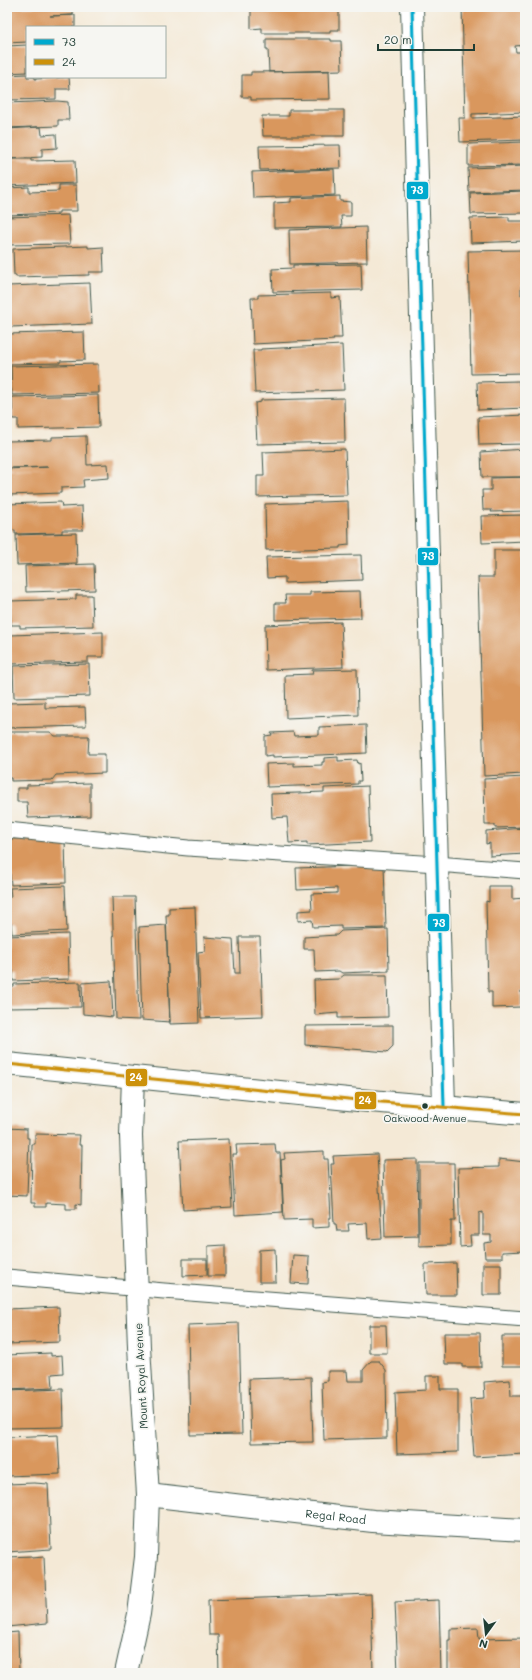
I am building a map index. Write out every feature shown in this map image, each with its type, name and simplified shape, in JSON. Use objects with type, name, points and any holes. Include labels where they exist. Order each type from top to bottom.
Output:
[{"type":"street","points":[[412,7],[444,1106]]},
{"type":"street","points":[[7,1064],[358,1100],[444,1106],[525,1114]]},
{"type":"street","name":"Mount Royal Avenue","points":[[126,1673],[139,1614],[146,1557],[148,1495],[136,1289],[131,1136],[133,1077]]},
{"type":"street","name":"Regal Road","points":[[148,1495],[373,1521],[525,1530]]},
{"type":"lane","points":[[7,830],[188,848],[525,871]]},
{"type":"lane","points":[[7,1277],[136,1289],[525,1319]]},
{"type":"building","points":[[7,7],[73,7],[73,15],[50,16],[75,15],[75,26],[26,26],[26,42],[7,43]]},
{"type":"building","points":[[251,7],[339,7],[339,30],[330,30],[330,33],[262,33],[262,28],[251,29]]},
{"type":"building","points":[[462,7],[525,7],[525,45],[515,46],[516,52],[525,52],[525,112],[472,114],[472,118],[525,116],[525,140],[460,142],[459,118],[465,118]]},
{"type":"building","points":[[266,39],[331,39],[331,41],[341,41],[342,70],[269,72]]},
{"type":"building","points":[[26,45],[26,72],[7,73],[7,46]]},
{"type":"building","points":[[329,71],[330,99],[251,100],[251,97],[242,97],[242,75],[251,75],[251,72]]},
{"type":"building","points":[[26,74],[26,78],[35,79],[69,78],[70,89],[56,89],[56,99],[7,100],[7,75]]},
{"type":"building","points":[[68,102],[69,120],[58,120],[58,126],[7,128],[7,103]]},
{"type":"building","points":[[289,110],[344,110],[344,136],[263,136],[262,116],[289,116]]},
{"type":"building","points":[[41,127],[42,135],[56,134],[57,148],[42,149],[42,157],[7,159],[7,129]]},
{"type":"building","points":[[525,142],[525,165],[468,166],[468,144]]},
{"type":"building","points":[[340,145],[341,168],[260,170],[259,146]]},
{"type":"building","points":[[7,159],[31,159],[31,161],[75,160],[76,183],[7,186]]},
{"type":"building","points":[[525,166],[525,190],[469,192],[468,168]]},
{"type":"building","points":[[334,169],[335,195],[253,198],[252,172]]},
{"type":"building","points":[[59,185],[76,185],[77,211],[7,215],[7,188],[29,187],[29,192],[59,191]]},
{"type":"building","points":[[525,191],[525,213],[471,214],[470,193]]},
{"type":"building","points":[[340,196],[340,201],[351,202],[351,216],[341,216],[342,227],[274,228],[274,203],[291,202],[291,198]]},
{"type":"building","points":[[68,215],[70,244],[7,245],[7,217]]},
{"type":"building","points":[[509,217],[509,221],[525,221],[525,241],[471,243],[470,218]]},
{"type":"building","points":[[366,227],[367,262],[290,264],[289,230]]},
{"type":"building","points":[[88,246],[88,248],[103,247],[104,272],[89,272],[89,275],[16,277],[16,275],[14,275],[13,249]]},
{"type":"building","points":[[525,250],[525,286],[521,286],[521,295],[525,295],[525,326],[523,326],[523,335],[525,335],[525,373],[471,374],[468,251]]},
{"type":"building","points":[[361,264],[362,290],[273,292],[272,269],[293,268],[293,265]]},
{"type":"building","points":[[90,283],[92,324],[10,327],[8,286]]},
{"type":"building","points":[[331,293],[331,298],[340,297],[342,338],[333,338],[334,340],[253,344],[251,298],[258,298],[258,295]]},
{"type":"building","points":[[84,332],[85,360],[60,361],[60,363],[7,364],[7,334]]},
{"type":"building","points":[[342,345],[344,390],[255,393],[253,350]]},
{"type":"building","points":[[98,364],[99,393],[12,395],[11,366]]},
{"type":"building","points":[[519,381],[519,385],[525,384],[525,408],[478,410],[477,382]]},
{"type":"building","points":[[98,395],[99,427],[18,429],[18,419],[13,419],[12,397]]},
{"type":"building","points":[[344,398],[345,442],[257,444],[255,403],[261,402],[261,400]]},
{"type":"building","points":[[525,415],[525,444],[479,445],[478,417]]},
{"type":"building","points":[[86,436],[87,465],[108,464],[109,478],[83,480],[84,487],[61,488],[61,493],[9,495],[7,469],[48,467],[7,468],[7,441],[52,440],[52,437]]},
{"type":"building","points":[[345,449],[347,495],[257,497],[257,476],[264,476],[263,452]]},
{"type":"building","points":[[525,449],[525,477],[482,477],[481,452]]},
{"type":"building","points":[[525,477],[525,511],[491,512],[492,510],[483,510],[482,490],[491,490],[491,478]]},
{"type":"building","points":[[348,501],[349,545],[340,546],[340,548],[266,550],[265,504]]},
{"type":"building","points":[[61,502],[62,507],[82,506],[83,530],[62,530],[62,533],[15,534],[15,530],[7,531],[7,504]]},
{"type":"building","points":[[525,515],[525,541],[482,543],[481,516]]},
{"type":"building","points":[[76,533],[77,563],[17,565],[16,535]]},
{"type":"building","points":[[494,550],[525,550],[525,576],[523,576],[525,578],[525,774],[484,776],[478,577],[494,577]]},
{"type":"building","points":[[361,555],[362,580],[285,583],[285,577],[267,578],[266,557]]},
{"type":"building","points":[[94,564],[95,590],[26,592],[25,566]]},
{"type":"building","points":[[360,591],[361,618],[275,620],[275,603],[286,603],[285,595],[310,595],[310,592]]},
{"type":"building","points":[[76,595],[92,595],[93,626],[20,628],[20,625],[11,625],[10,601],[76,599]]},
{"type":"building","points":[[341,622],[343,667],[266,670],[265,625]]},
{"type":"building","points":[[103,632],[103,657],[88,657],[88,662],[11,664],[10,635]]},
{"type":"building","points":[[89,664],[90,696],[14,698],[13,666]]},
{"type":"building","points":[[357,669],[358,715],[286,718],[285,675],[313,674],[312,670]]},
{"type":"building","points":[[45,702],[45,708],[85,707],[86,726],[7,728],[7,703]]},
{"type":"building","points":[[366,725],[367,753],[273,757],[273,755],[265,756],[265,736],[272,735],[271,733],[293,732],[294,736],[319,735],[319,727]]},
{"type":"building","points":[[9,732],[50,732],[55,736],[89,736],[88,754],[105,754],[105,773],[56,775],[52,780],[11,781],[11,778],[7,778],[7,734],[9,734]]},
{"type":"building","points":[[338,757],[338,761],[357,760],[358,764],[360,763],[361,781],[358,781],[358,784],[267,787],[266,764],[294,763],[294,766],[322,765],[324,758]]},
{"type":"building","points":[[525,777],[525,827],[495,828],[495,825],[485,825],[484,779]]},
{"type":"building","points":[[90,783],[90,816],[28,818],[27,802],[17,802],[17,788],[27,788],[27,785]]},
{"type":"building","points":[[368,786],[370,842],[307,845],[307,842],[289,843],[287,817],[272,818],[271,794],[324,792],[324,788]]},
{"type":"building","points":[[525,828],[525,854],[490,856],[490,843],[486,844],[486,831]]},
{"type":"building","points":[[65,837],[66,883],[11,885],[10,873],[7,873],[7,848],[9,848],[9,839]]},
{"type":"building","points":[[384,865],[386,928],[341,929],[341,926],[313,927],[312,920],[298,921],[298,911],[312,910],[311,894],[337,893],[337,888],[297,890],[296,868]]},
{"type":"building","points":[[65,886],[67,931],[12,934],[11,923],[7,924],[7,897],[11,897],[10,888]]},
{"type":"building","points":[[489,886],[512,886],[512,899],[525,898],[525,991],[521,991],[521,1007],[492,1008],[492,992],[488,992],[486,901],[489,902]]},
{"type":"building","points":[[112,897],[135,897],[139,1020],[116,1019]]},
{"type":"building","points":[[195,907],[199,1023],[170,1024],[166,915],[169,915],[169,908]]},
{"type":"building","points":[[166,925],[170,1022],[142,1020],[139,927]]},
{"type":"building","points":[[388,929],[389,971],[342,973],[339,971],[315,972],[314,949],[304,949],[304,937],[337,935],[341,931]]},
{"type":"building","points":[[68,934],[69,979],[13,981],[13,970],[7,971],[7,936]]},
{"type":"building","points":[[204,937],[233,939],[235,973],[240,973],[239,937],[260,937],[263,1016],[201,1018],[198,952],[205,951]]},
{"type":"building","points":[[344,975],[387,975],[388,1017],[338,1018],[338,1013],[315,1015],[314,980],[339,979]]},
{"type":"building","points":[[111,981],[113,1017],[83,1014],[82,983]]},
{"type":"building","points":[[80,982],[81,1007],[7,1008],[7,986],[14,986],[14,984]]},
{"type":"building","points":[[393,1025],[393,1046],[387,1052],[305,1045],[305,1026]]},
{"type":"building","points":[[7,1128],[27,1129],[27,1138],[29,1138],[27,1196],[7,1195]]},
{"type":"building","points":[[35,1134],[80,1135],[79,1145],[82,1145],[81,1205],[76,1204],[76,1209],[66,1209],[66,1204],[46,1203],[46,1207],[35,1207],[35,1203],[31,1203],[32,1144],[35,1144]]},
{"type":"building","points":[[229,1139],[232,1207],[183,1210],[179,1141]]},
{"type":"building","points":[[275,1144],[276,1153],[280,1153],[283,1212],[235,1215],[232,1154],[237,1154],[236,1145]]},
{"type":"building","points":[[324,1151],[324,1159],[328,1159],[331,1218],[329,1218],[329,1227],[312,1228],[312,1219],[284,1220],[281,1160],[285,1159],[284,1153]]},
{"type":"building","points":[[377,1154],[382,1238],[368,1239],[367,1223],[348,1224],[349,1231],[337,1231],[336,1224],[334,1224],[331,1164],[334,1164],[333,1156]]},
{"type":"building","points":[[417,1159],[418,1236],[385,1237],[383,1160]]},
{"type":"building","points":[[499,1159],[525,1162],[525,1251],[502,1252],[502,1258],[485,1258],[484,1243],[491,1242],[491,1235],[483,1235],[483,1212],[479,1213],[479,1235],[470,1235],[471,1246],[460,1247],[458,1168],[499,1167]]},
{"type":"building","points":[[419,1163],[454,1163],[455,1221],[451,1221],[451,1245],[419,1246]]},
{"type":"building","points":[[225,1245],[225,1276],[208,1276],[208,1246]]},
{"type":"building","points":[[275,1249],[276,1282],[259,1282],[259,1250]]},
{"type":"building","points":[[293,1255],[309,1256],[308,1284],[291,1283]]},
{"type":"building","points":[[183,1259],[207,1259],[207,1275],[183,1276]]},
{"type":"building","points":[[456,1263],[457,1295],[426,1295],[425,1264]]},
{"type":"building","points":[[483,1264],[501,1264],[501,1295],[483,1295]]},
{"type":"building","points":[[59,1307],[60,1342],[7,1344],[7,1309]]},
{"type":"building","points":[[239,1323],[242,1434],[190,1435],[188,1325]]},
{"type":"building","points":[[369,1325],[386,1325],[387,1353],[369,1353]]},
{"type":"building","points":[[444,1333],[480,1333],[481,1367],[462,1367],[462,1364],[445,1364]]},
{"type":"building","points":[[502,1336],[525,1336],[525,1366],[502,1366]]},
{"type":"building","points":[[51,1353],[51,1356],[62,1355],[63,1373],[52,1374],[53,1388],[7,1390],[7,1355]]},
{"type":"building","points":[[371,1361],[379,1361],[386,1370],[387,1438],[324,1440],[322,1382],[328,1381],[328,1371],[347,1371],[348,1381],[363,1381],[363,1370]]},
{"type":"building","points":[[426,1376],[440,1376],[440,1389],[458,1389],[458,1452],[397,1454],[395,1392],[426,1390]]},
{"type":"building","points":[[311,1377],[313,1442],[251,1443],[249,1379]]},
{"type":"building","points":[[510,1380],[511,1396],[525,1396],[525,1454],[474,1457],[470,1399],[485,1398],[484,1382]]},
{"type":"building","points":[[63,1389],[64,1427],[7,1428],[7,1391]]},
{"type":"building","points":[[58,1435],[60,1474],[7,1476],[7,1437]]},
{"type":"building","points":[[7,1484],[48,1484],[51,1549],[7,1552]]},
{"type":"building","points":[[32,1556],[32,1558],[44,1557],[47,1623],[7,1627],[7,1557]]},
{"type":"building","points":[[371,1594],[373,1673],[219,1673],[218,1635],[209,1635],[208,1600]]},
{"type":"building","points":[[439,1600],[441,1673],[398,1673],[395,1602]]},
{"type":"building","points":[[478,1628],[479,1639],[525,1638],[525,1673],[448,1673],[448,1640],[450,1640],[450,1629]]},
{"type":"building","points":[[18,1632],[19,1673],[7,1673],[7,1633]]},
{"type":"transit line","name":"73","points":[[412,7],[444,1106]]},
{"type":"transit line","name":"24","points":[[7,1064],[358,1100],[525,1114]]},
{"type":"place","name":"Oakwood Avenue","points":[[425,1106]]}]
